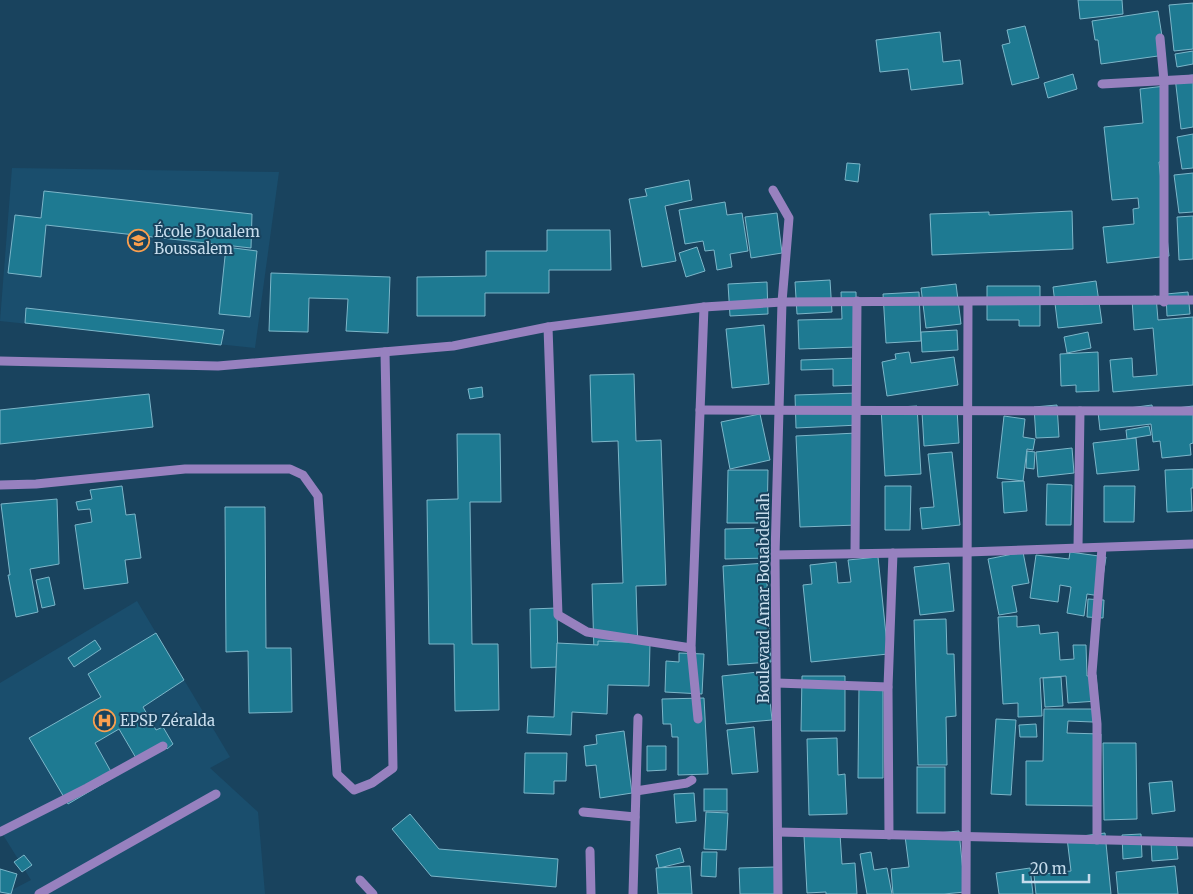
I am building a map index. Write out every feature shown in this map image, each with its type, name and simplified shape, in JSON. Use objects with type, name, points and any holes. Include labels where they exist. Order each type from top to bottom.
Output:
[{"type":"street","points":[[1160,38],[1164,81],[1164,302]]},
{"type":"street","points":[[1102,84],[1193,79]]},
{"type":"street","name":"Boulevard Amar Bouabdellah","points":[[772,190],[789,218],[782,302],[775,555],[778,894]]},
{"type":"street","points":[[0,361],[218,366],[453,346],[548,326],[704,307],[782,302],[1164,302],[1193,300]]},
{"type":"street","points":[[855,554],[857,301]]},
{"type":"street","points":[[966,894],[968,302]]},
{"type":"street","points":[[698,719],[691,648],[704,307]]},
{"type":"street","points":[[548,326],[558,615],[587,632],[691,648]]},
{"type":"street","points":[[0,485],[36,484],[185,468],[290,469],[304,475],[318,496],[337,774],[354,790],[372,783],[393,768],[385,352]]},
{"type":"street","points":[[700,410],[1193,410]]},
{"type":"street","points":[[1078,548],[1080,411]]},
{"type":"street","points":[[775,555],[968,552],[1193,544]]},
{"type":"street","points":[[1097,840],[1097,724],[1092,673],[1102,548]]},
{"type":"street","points":[[889,834],[888,687],[893,553]]},
{"type":"street","points":[[777,683],[888,687]]},
{"type":"street","points":[[632,894],[638,718]]},
{"type":"street","points":[[0,832],[87,788],[163,746]]},
{"type":"street","points":[[636,791],[687,783],[692,780]]},
{"type":"street","points":[[39,894],[216,794]]},
{"type":"street","points":[[583,812],[635,818]]},
{"type":"street","points":[[778,832],[1193,842]]},
{"type":"street","points":[[590,851],[591,894]]},
{"type":"street","points":[[360,880],[373,894]]},
{"type":"shaded area","name":"École Boualem Boussalem","points":[[12,168],[279,172],[255,348],[0,321]]},
{"type":"shaded area","name":"EPSP Zéralda","points":[[137,601],[230,757],[210,768],[258,812],[265,894],[0,894],[0,890],[8,892],[31,880],[0,830],[0,683]]},
{"type":"building","points":[[1078,0],[1122,0],[1123,14],[1080,19]]},
{"type":"building","points":[[1193,3],[1193,49],[1174,51],[1169,5]]},
{"type":"building","points":[[1158,11],[1165,55],[1101,64],[1098,40],[1095,40],[1092,21]]},
{"type":"building","points":[[1025,26],[1039,78],[1012,85],[1002,45],[1010,43],[1007,30]]},
{"type":"building","points":[[940,32],[943,62],[960,60],[963,84],[911,90],[908,69],[880,72],[876,40]]},
{"type":"building","points":[[1193,51],[1193,64],[1177,67],[1175,54]]},
{"type":"building","points":[[1073,74],[1077,89],[1048,98],[1044,83]]},
{"type":"building","points":[[1193,75],[1193,127],[1181,129],[1175,77]]},
{"type":"building","points":[[1165,86],[1167,161],[1159,162],[1169,256],[1107,263],[1103,227],[1134,224],[1133,209],[1139,208],[1138,198],[1112,200],[1104,127],[1143,123],[1140,89]]},
{"type":"building","points":[[1193,134],[1193,168],[1182,169],[1177,137]]},
{"type":"building","points":[[847,163],[860,164],[858,182],[845,180]]},
{"type":"building","points":[[1193,173],[1193,212],[1179,213],[1174,175]]},
{"type":"building","points":[[689,180],[692,200],[665,206],[676,261],[642,267],[629,199],[647,196],[645,189]]},
{"type":"building","points":[[44,191],[252,214],[251,248],[46,225],[41,277],[8,273],[15,215],[41,218]]},
{"type":"building","points":[[725,202],[727,215],[742,213],[748,251],[730,254],[732,267],[717,270],[714,250],[705,251],[703,241],[685,244],[679,210]]},
{"type":"building","points":[[1072,211],[1073,249],[932,255],[930,214],[989,212],[989,215]]},
{"type":"building","points":[[777,213],[782,253],[751,258],[745,217]]},
{"type":"building","points":[[1193,216],[1193,259],[1179,260],[1177,217]]},
{"type":"building","points":[[547,230],[610,230],[611,270],[549,270],[549,293],[485,293],[485,316],[417,316],[417,277],[486,276],[486,251],[547,251]]},
{"type":"building","points":[[226,247],[257,251],[250,317],[219,314]]},
{"type":"building","points":[[697,247],[705,271],[686,277],[679,253]]},
{"type":"building","points":[[271,273],[390,277],[388,333],[346,331],[348,299],[309,298],[308,332],[269,331]]},
{"type":"building","points":[[830,280],[832,312],[797,314],[795,282]]},
{"type":"building","points":[[1096,281],[1102,323],[1058,328],[1053,287]]},
{"type":"building","points":[[767,282],[768,314],[730,316],[728,284]]},
{"type":"building","points":[[956,284],[961,324],[926,328],[921,288]]},
{"type":"building","points":[[987,286],[1040,286],[1040,326],[1019,326],[1019,320],[987,320]]},
{"type":"building","points":[[841,292],[856,292],[857,347],[799,349],[798,320],[842,319]]},
{"type":"building","points":[[919,292],[921,341],[886,343],[883,294]]},
{"type":"building","points":[[1188,292],[1190,314],[1167,316],[1166,294]]},
{"type":"building","points":[[1156,296],[1158,320],[1193,317],[1193,385],[1113,392],[1110,360],[1132,358],[1133,377],[1157,375],[1153,328],[1134,330],[1132,299]]},
{"type":"building","points":[[26,308],[224,330],[221,345],[25,323]]},
{"type":"building","points":[[764,325],[769,384],[732,388],[726,329]]},
{"type":"building","points":[[957,330],[958,350],[922,352],[921,332]]},
{"type":"building","points":[[1088,332],[1091,348],[1067,353],[1064,337]]},
{"type":"building","points":[[909,352],[911,363],[954,357],[958,385],[887,396],[882,362],[896,359],[895,354]]},
{"type":"building","points":[[1098,352],[1099,391],[1076,392],[1076,385],[1061,386],[1060,354]]},
{"type":"building","points":[[857,358],[858,385],[833,386],[833,369],[801,370],[801,360]]},
{"type":"building","points":[[634,374],[636,441],[661,440],[666,585],[636,586],[638,651],[594,652],[592,584],[623,583],[618,441],[592,442],[590,375]]},
{"type":"building","points":[[482,387],[483,397],[470,399],[468,389]]},
{"type":"building","points":[[857,393],[859,425],[796,428],[795,395]]},
{"type":"building","points":[[149,394],[153,427],[0,444],[0,410]]},
{"type":"building","points":[[1057,405],[1059,437],[1036,438],[1034,407]]},
{"type":"building","points":[[1152,405],[1153,411],[1193,406],[1193,443],[1190,444],[1191,455],[1162,458],[1160,441],[1153,442],[1151,424],[1100,430],[1098,412]]},
{"type":"building","points":[[917,406],[921,474],[885,476],[881,408]]},
{"type":"building","points":[[957,409],[959,443],[924,446],[922,412]]},
{"type":"building","points":[[760,414],[770,460],[730,469],[721,422]]},
{"type":"building","points":[[1004,416],[1025,419],[1023,437],[1035,439],[1033,450],[1027,449],[1023,481],[997,478]]},
{"type":"building","points":[[1149,426],[1151,435],[1127,439],[1126,430]]},
{"type":"building","points":[[857,433],[858,525],[800,527],[796,436]]},
{"type":"building","points":[[457,434],[500,434],[501,502],[470,502],[472,644],[498,644],[499,710],[455,711],[454,644],[429,644],[427,500],[458,499]]},
{"type":"building","points":[[1136,438],[1139,470],[1097,474],[1093,443]]},
{"type":"building","points":[[1072,448],[1074,473],[1038,477],[1036,452]]},
{"type":"building","points":[[1027,451],[1035,452],[1034,469],[1026,468]]},
{"type":"building","points":[[952,452],[960,525],[922,529],[920,508],[934,507],[928,454]]},
{"type":"building","points":[[1193,469],[1193,488],[1191,488],[1192,511],[1167,512],[1165,470]]},
{"type":"building","points":[[728,470],[768,470],[767,523],[727,523]]},
{"type":"building","points":[[1024,481],[1027,511],[1004,513],[1002,482]]},
{"type":"building","points":[[1047,484],[1072,485],[1071,525],[1046,525]]},
{"type":"building","points":[[122,486],[126,515],[135,514],[141,558],[125,560],[128,583],[84,589],[75,525],[92,522],[90,509],[78,510],[76,502],[92,499],[90,490]]},
{"type":"building","points":[[885,486],[911,486],[910,530],[885,530]]},
{"type":"building","points":[[1104,486],[1135,486],[1134,522],[1104,522]]},
{"type":"building","points":[[57,499],[59,564],[30,569],[38,612],[16,617],[8,575],[10,575],[1,504]]},
{"type":"building","points":[[225,507],[265,507],[266,648],[291,648],[292,712],[249,713],[248,651],[226,652]]},
{"type":"building","points":[[768,528],[769,558],[725,559],[725,529]]},
{"type":"building","points":[[1023,552],[1029,583],[1012,586],[1017,612],[999,615],[988,559]]},
{"type":"building","points":[[1070,552],[1106,557],[1100,596],[1087,594],[1084,616],[1067,613],[1071,587],[1060,585],[1058,602],[1030,598],[1036,555],[1069,559]]},
{"type":"building","points":[[878,557],[888,654],[811,662],[803,585],[812,584],[810,565],[836,562],[838,583],[851,582],[848,560]]},
{"type":"building","points":[[766,563],[771,662],[728,665],[723,566]]},
{"type":"building","points":[[949,563],[954,611],[920,615],[914,567]]},
{"type":"building","points":[[49,577],[55,605],[42,608],[36,580]]},
{"type":"building","points":[[1088,599],[1104,600],[1103,618],[1087,617]]},
{"type":"building","points":[[557,608],[558,667],[531,668],[530,609]]},
{"type":"building","points":[[1017,616],[1017,627],[1039,625],[1040,634],[1058,632],[1060,660],[1074,659],[1073,645],[1086,645],[1087,676],[1096,675],[1098,701],[1068,703],[1066,676],[1040,678],[1042,716],[1018,717],[1018,703],[1003,704],[998,617]]},
{"type":"building","points":[[946,619],[947,654],[954,654],[956,716],[946,717],[947,765],[918,765],[914,620]]},
{"type":"building","points":[[156,633],[184,680],[143,707],[156,730],[163,727],[173,744],[167,749],[162,743],[136,758],[119,729],[95,743],[114,777],[68,804],[29,738],[101,697],[88,674]]},
{"type":"building","points":[[95,640],[101,649],[74,667],[68,658]]},
{"type":"building","points":[[598,641],[650,643],[649,686],[608,685],[607,714],[572,712],[571,735],[527,733],[528,716],[554,717],[557,643],[598,645]]},
{"type":"building","points":[[679,653],[704,654],[702,694],[665,692],[666,661],[679,662]]},
{"type":"building","points":[[767,671],[772,720],[726,724],[722,676]]},
{"type":"building","points":[[802,676],[845,676],[845,731],[801,731]]},
{"type":"building","points":[[1061,677],[1063,706],[1045,707],[1043,678]]},
{"type":"building","points":[[859,685],[883,685],[883,778],[858,778]]},
{"type":"building","points":[[704,698],[708,774],[678,775],[678,737],[672,737],[671,724],[663,724],[662,699]]},
{"type":"building","points":[[1044,709],[1093,709],[1093,722],[1068,721],[1067,733],[1101,734],[1100,806],[1026,805],[1026,761],[1043,761]]},
{"type":"building","points":[[996,719],[1016,720],[1011,795],[991,794]]},
{"type":"building","points":[[1036,724],[1037,737],[1020,737],[1019,725]]},
{"type":"building","points":[[754,727],[758,772],[732,774],[727,730]]},
{"type":"building","points":[[624,731],[632,793],[600,798],[596,765],[586,766],[584,746],[597,744],[596,735]]},
{"type":"building","points":[[837,738],[838,775],[845,774],[847,814],[809,815],[807,739]]},
{"type":"building","points":[[1103,743],[1136,743],[1137,819],[1104,820]]},
{"type":"building","points":[[647,746],[666,746],[666,770],[647,771]]},
{"type":"building","points":[[525,753],[567,753],[566,781],[554,781],[554,794],[524,793]]},
{"type":"building","points":[[917,767],[945,767],[945,813],[917,813]]},
{"type":"building","points":[[1172,781],[1175,811],[1152,814],[1149,783]]},
{"type":"building","points":[[704,789],[727,789],[727,811],[704,811]]},
{"type":"building","points":[[694,793],[696,821],[676,823],[674,794]]},
{"type":"building","points":[[706,812],[728,813],[726,850],[704,849]]},
{"type":"building","points":[[410,814],[439,849],[558,859],[556,887],[431,876],[392,829]]},
{"type":"building","points":[[959,831],[965,892],[893,894],[891,869],[909,867],[905,836]]},
{"type":"building","points":[[1105,833],[1111,894],[1036,894],[1034,875],[1071,871],[1067,838]]},
{"type":"building","points":[[840,834],[842,864],[855,863],[857,894],[807,893],[804,836]]},
{"type":"building","points":[[1141,834],[1142,857],[1123,859],[1122,835]]},
{"type":"building","points":[[1176,840],[1178,859],[1152,861],[1151,842]]},
{"type":"building","points":[[680,848],[684,862],[659,868],[656,855]]},
{"type":"building","points":[[702,852],[717,852],[716,877],[701,876]]},
{"type":"building","points":[[871,852],[874,870],[887,868],[892,894],[867,894],[860,854]]},
{"type":"building","points":[[24,855],[32,865],[22,872],[14,862]]},
{"type":"building","points":[[690,866],[692,894],[658,894],[656,868]]},
{"type":"building","points":[[1175,866],[1178,894],[1118,894],[1116,872]]},
{"type":"building","points":[[775,867],[776,894],[740,894],[739,868]]},
{"type":"building","points":[[1030,868],[1033,894],[999,894],[996,873]]},
{"type":"building","points":[[0,869],[17,874],[11,894],[0,892]]},
{"type":"place","name":"École Boualem Boussalem","points":[[138,240]]},
{"type":"place","name":"EPSP Zéralda","points":[[104,720]]}]
